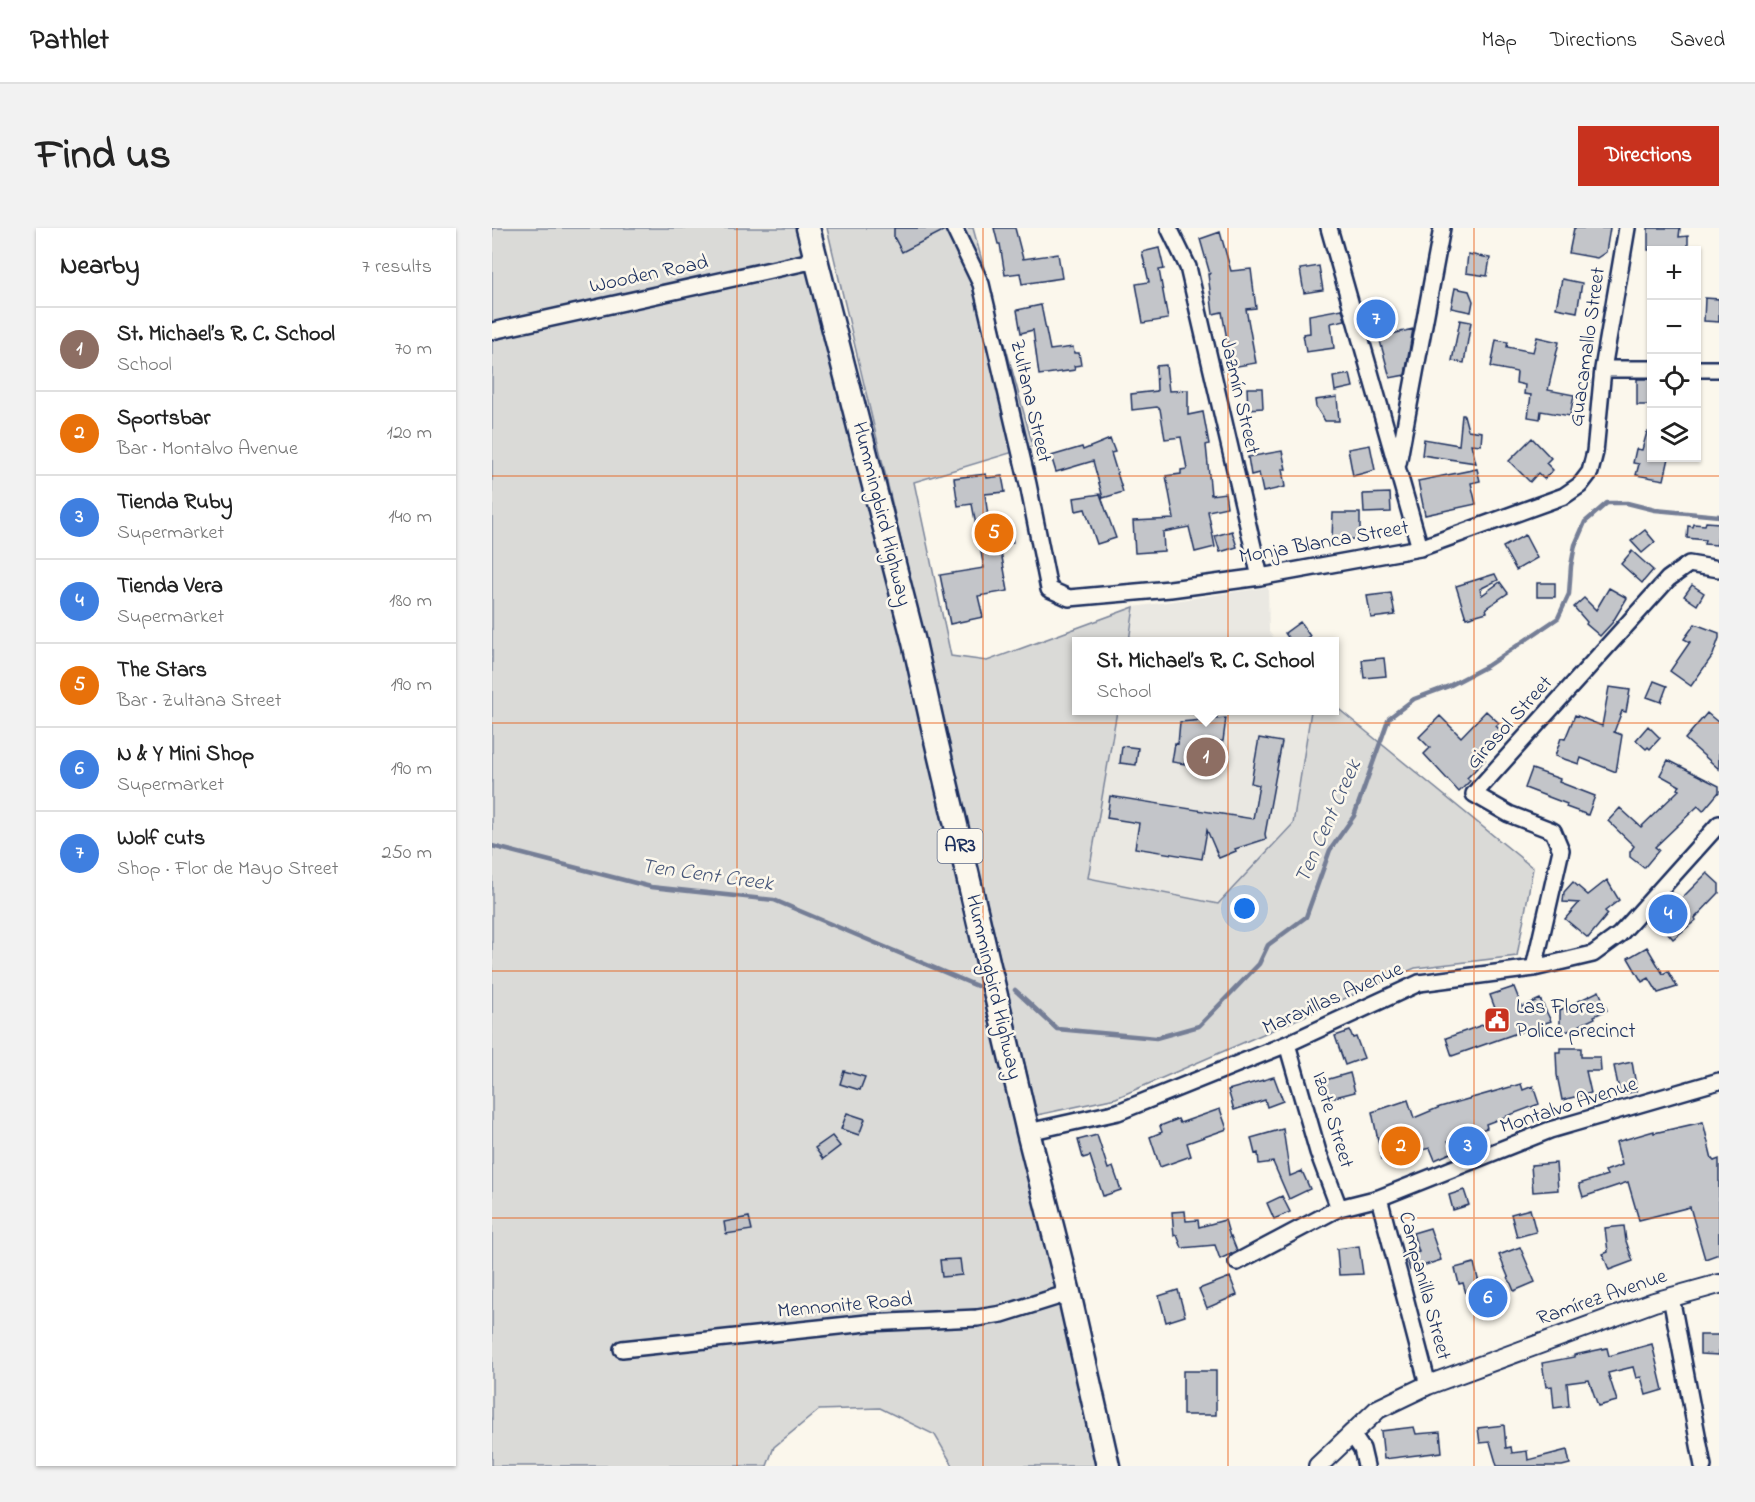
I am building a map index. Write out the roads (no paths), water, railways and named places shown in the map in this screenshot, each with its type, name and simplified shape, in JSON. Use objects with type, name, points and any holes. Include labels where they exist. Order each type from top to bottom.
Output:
[{"type":"main road","name":"Hummingbird Highway","points":[[808,228],[915,642],[934,736],[1028,1132],[1070,1293],[1108,1466]]},
{"type":"street","name":"Zultana Street","points":[[954,228],[981,284],[1028,484],[1049,589]]},
{"type":"street","name":"Jazmín Street","points":[[1169,228],[1188,267],[1260,577]]},
{"type":"street","points":[[1329,228],[1420,548]]},
{"type":"street","points":[[1397,467],[1442,228]]},
{"type":"street","name":"Guacamallo Street","points":[[1590,472],[1595,452],[1603,369],[1627,228]]},
{"type":"street","name":"Wooden Road","points":[[492,331],[816,260]]},
{"type":"street","points":[[1603,369],[1647,369]]},
{"type":"street","points":[[1701,369],[1719,369]]},
{"type":"street","name":"Monja Blanca Street","points":[[1049,589],[1069,598],[1170,589],[1260,577],[1420,548],[1564,496],[1580,485],[1590,472]]},
{"type":"street","name":"Girasol Street","points":[[1534,968],[1561,850],[1553,831],[1509,814],[1474,794],[1668,579],[1689,564],[1719,569]]},
{"type":"street","name":"Maravillas Avenue","points":[[1028,1132],[1118,1112],[1287,1044],[1419,983],[1534,968],[1593,954],[1632,921],[1719,824]]},
{"type":"street","name":"Izote Street","points":[[1287,1044],[1318,1152],[1339,1208]]},
{"type":"street","name":"Montalvo Avenue","points":[[1237,1262],[1339,1208],[1379,1198],[1550,1130],[1719,1081]]},
{"type":"street","name":"Campanilla Street","points":[[1379,1198],[1428,1385]]},
{"type":"street","name":"Ramírez Avenue","points":[[1318,1466],[1378,1409],[1428,1385],[1654,1302],[1719,1284]]},
{"type":"street","name":"Mennonite Road","points":[[622,1349],[867,1323],[977,1318],[1002,1314],[1070,1293]]},
{"type":"street","points":[[1671,1297],[1703,1466]]},
{"type":"street","points":[[1351,1433],[1362,1449],[1365,1466]]},
{"type":"waterway","name":"Ten Cent Creek","points":[[1015,990],[1057,1029],[1156,1038],[1199,1026],[1259,964],[1268,945],[1306,917],[1330,850],[1354,816],[1389,718],[1414,699],[1449,686],[1487,666],[1558,618],[1569,594],[1575,545],[1585,522],[1607,503],[1627,503],[1655,510],[1719,516]]},
{"type":"waterway","name":"Ten Cent Creek","points":[[492,846],[651,887],[774,900],[977,986]]},
{"type":"place","name":"Wolf cuts","points":[[1376,319]]},
{"type":"place","name":"The Stars","points":[[994,533]]},
{"type":"place","name":"St. Michael’s R. C. School","points":[[1206,757]]},
{"type":"place","name":"Tienda Vera","points":[[1668,914]]},
{"type":"place","name":"Las Flores Police precinct","points":[[1497,1020]]},
{"type":"place","name":"Sportsbar","points":[[1401,1146]]},
{"type":"place","name":"Tienda Ruby","points":[[1468,1146]]},
{"type":"place","name":"N & Y Mini Shop","points":[[1488,1298]]}]
